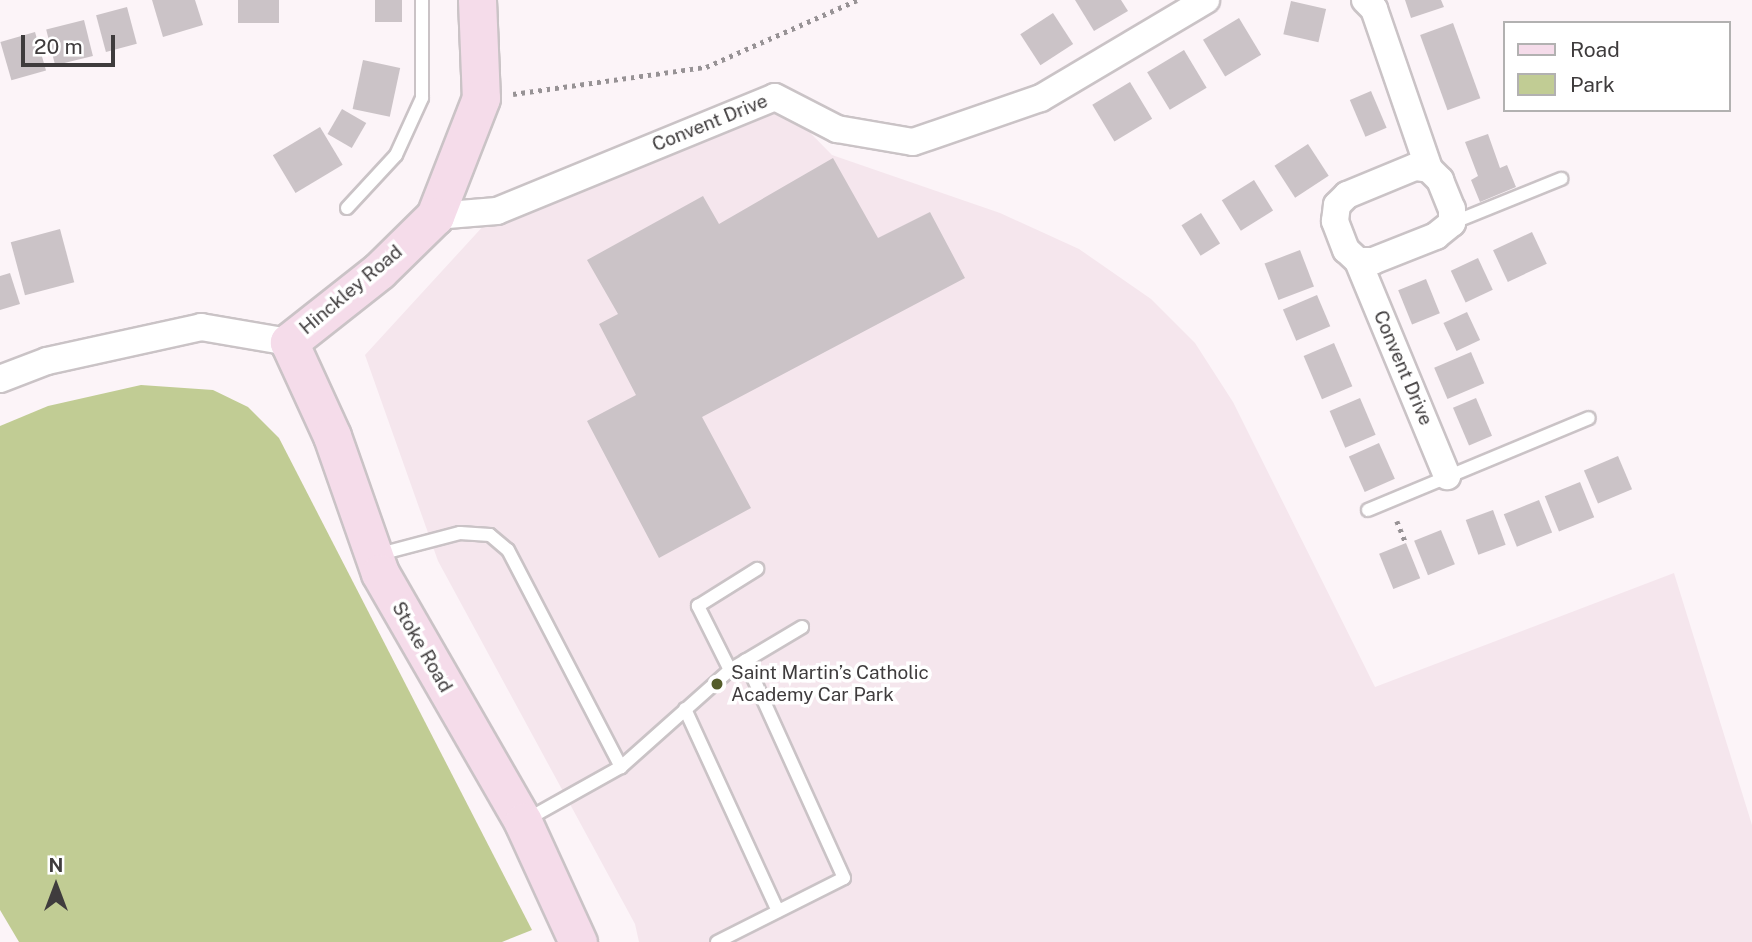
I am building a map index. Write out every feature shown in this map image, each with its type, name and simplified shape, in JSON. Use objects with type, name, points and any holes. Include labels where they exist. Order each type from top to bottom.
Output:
[{"type":"street","name":"Hinckley Road","points":[[0,379],[47,361],[201,327],[289,342],[379,271],[435,216],[481,98],[477,0]]},
{"type":"street","name":"Convent Drive","points":[[435,216],[497,211],[775,97],[836,129],[913,142],[1041,98],[1206,0]]},
{"type":"street","points":[[1358,261],[1373,261],[1423,241],[1452,223],[1452,209],[1440,180],[1429,169],[1374,9],[1365,0]]},
{"type":"street","name":"Convent Drive","points":[[1429,169],[1415,167],[1347,195],[1337,205],[1335,221],[1346,250],[1358,261],[1447,475]]},
{"type":"street","name":"Stoke Road","points":[[289,342],[332,436],[380,573],[523,822],[578,942]]},
{"type":"lane","points":[[347,208],[396,155],[422,98],[422,0]]},
{"type":"lane","points":[[1452,223],[1561,178]]},
{"type":"lane","points":[[1368,510],[1589,418]]},
{"type":"lane","points":[[374,555],[460,533],[490,535],[508,550],[621,767]]},
{"type":"lane","points":[[730,670],[698,606],[757,569]]},
{"type":"lane","points":[[523,822],[621,767],[730,670],[802,627]]},
{"type":"lane","points":[[717,942],[844,877],[745,660]]},
{"type":"lane","points":[[685,709],[778,911]]},
{"type":"path","points":[[481,98],[706,67],[857,0]]},
{"type":"shaded area","points":[[775,97],[832,155],[1000,213],[1079,249],[1151,299],[1195,343],[1233,402],[1375,687],[1674,573],[1752,825],[1752,942],[639,942],[635,924],[438,561],[365,355],[497,211]]},
{"type":"green space","points":[[141,385],[213,390],[248,407],[279,438],[532,930],[502,942],[19,942],[0,910],[0,426],[48,406]]},
{"type":"building","points":[[152,0],[195,0],[203,25],[163,37]]},
{"type":"building","points":[[238,0],[279,0],[279,23],[238,23]]},
{"type":"building","points":[[375,0],[402,0],[402,22],[375,22]]},
{"type":"building","points":[[1075,0],[1121,0],[1128,11],[1094,31]]},
{"type":"building","points":[[1405,0],[1441,0],[1444,7],[1411,18]]},
{"type":"building","points":[[1291,1],[1326,9],[1318,42],[1283,34]]},
{"type":"building","points":[[127,7],[137,44],[106,52],[96,15]]},
{"type":"building","points":[[1053,13],[1073,44],[1040,65],[1020,34]]},
{"type":"building","points":[[1239,18],[1261,55],[1225,76],[1203,40]]},
{"type":"building","points":[[84,20],[93,56],[55,65],[46,29]]},
{"type":"building","points":[[1453,23],[1480,98],[1447,110],[1420,35]]},
{"type":"building","points":[[35,32],[46,70],[11,80],[0,42]]},
{"type":"building","points":[[1184,50],[1207,88],[1170,110],[1147,72]]},
{"type":"building","points":[[363,60],[400,68],[390,117],[353,109]]},
{"type":"building","points":[[1130,82],[1152,119],[1114,142],[1092,105]]},
{"type":"building","points":[[1371,91],[1387,128],[1365,137],[1350,100]]},
{"type":"building","points":[[342,109],[366,123],[352,148],[328,134]]},
{"type":"building","points":[[320,127],[343,165],[296,193],[273,155]]},
{"type":"building","points":[[1488,134],[1500,168],[1507,165],[1516,187],[1480,202],[1471,180],[1478,176],[1465,142]]},
{"type":"building","points":[[1308,144],[1329,176],[1295,198],[1274,166]]},
{"type":"building","points":[[833,158],[878,238],[930,212],[965,278],[702,417],[751,508],[659,558],[587,421],[636,395],[599,324],[618,314],[587,260],[703,196],[719,224]]},
{"type":"building","points":[[1254,180],[1273,211],[1241,231],[1222,200]]},
{"type":"building","points":[[1201,213],[1220,244],[1201,256],[1181,225]]},
{"type":"building","points":[[60,229],[74,282],[25,295],[11,242]]},
{"type":"building","points":[[1532,232],[1547,264],[1508,282],[1493,250]]},
{"type":"building","points":[[1300,250],[1314,286],[1279,300],[1265,264]]},
{"type":"building","points":[[1478,258],[1493,290],[1466,302],[1451,271]]},
{"type":"building","points":[[10,273],[20,304],[0,310],[0,276]]},
{"type":"building","points":[[1426,279],[1440,313],[1412,325],[1398,290]]},
{"type":"building","points":[[1317,295],[1330,326],[1296,341],[1283,309]]},
{"type":"building","points":[[1467,312],[1480,340],[1457,351],[1443,323]]},
{"type":"building","points":[[1334,343],[1352,386],[1322,399],[1304,356]]},
{"type":"building","points":[[1471,352],[1484,383],[1447,399],[1434,368]]},
{"type":"building","points":[[1360,398],[1376,435],[1345,448],[1330,411]]},
{"type":"building","points":[[1476,398],[1492,436],[1469,446],[1453,408]]},
{"type":"building","points":[[1379,443],[1395,479],[1365,492],[1349,456]]},
{"type":"building","points":[[1618,456],[1632,489],[1598,504],[1584,470]]},
{"type":"building","points":[[1580,482],[1594,517],[1559,531],[1545,496]]},
{"type":"building","points":[[1539,500],[1552,532],[1517,547],[1504,514]]},
{"type":"building","points":[[1493,510],[1506,545],[1478,555],[1466,520]]},
{"type":"building","points":[[1441,530],[1455,564],[1428,575],[1414,541]]},
{"type":"building","points":[[1406,543],[1420,578],[1393,589],[1379,554]]},
{"type":"place","name":"Saint Martin’s Catholic Academy Car Park","points":[[717,684]]}]
